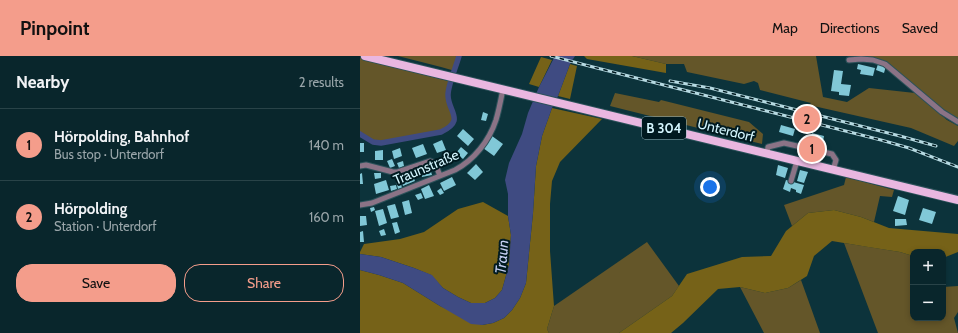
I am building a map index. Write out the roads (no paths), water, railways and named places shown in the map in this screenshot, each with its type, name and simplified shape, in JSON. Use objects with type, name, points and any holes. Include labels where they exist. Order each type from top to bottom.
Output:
[{"type":"main road","name":"B 304","points":[[365,56],[503,89]]},
{"type":"main road","name":"Unterdorf","points":[[503,89],[767,153],[797,162],[958,200]]},
{"type":"street","points":[[849,60],[867,59],[885,64],[942,112],[958,122]]},
{"type":"street","name":"Traunstraße","points":[[360,205],[372,203],[464,165],[474,156],[490,134],[496,120],[503,89]]},
{"type":"street","name":"Unterdorf","points":[[767,153],[768,147],[784,142],[832,154],[836,160],[833,170]]},
{"type":"street","points":[[360,161],[363,165],[397,172],[430,161],[435,163],[440,176]]},
{"type":"street","points":[[791,181],[797,162]]},
{"type":"water","points":[[555,56],[575,56],[570,64],[542,136],[536,166],[526,283],[520,298],[512,310],[504,318],[493,323],[482,325],[471,324],[403,283],[360,270],[360,254],[381,257],[432,275],[443,288],[471,303],[485,303],[495,298],[502,290],[509,265],[511,235],[508,216],[508,194],[505,180],[509,163],[522,134],[528,113],[539,87]]},
{"type":"waterway","points":[[360,134],[373,142],[381,143],[441,132],[448,128],[453,124],[454,120],[448,91],[459,56]]},
{"type":"railway","points":[[551,56],[881,140],[909,148],[958,167]]},
{"type":"railway","points":[[670,81],[710,88],[936,146]]},
{"type":"place","name":"Hörpolding","points":[[807,119]]},
{"type":"place","name":"Hörpolding, Bahnhof","points":[[812,149]]},
{"type":"water label","name":"Traun","points":[[502,257]]}]
